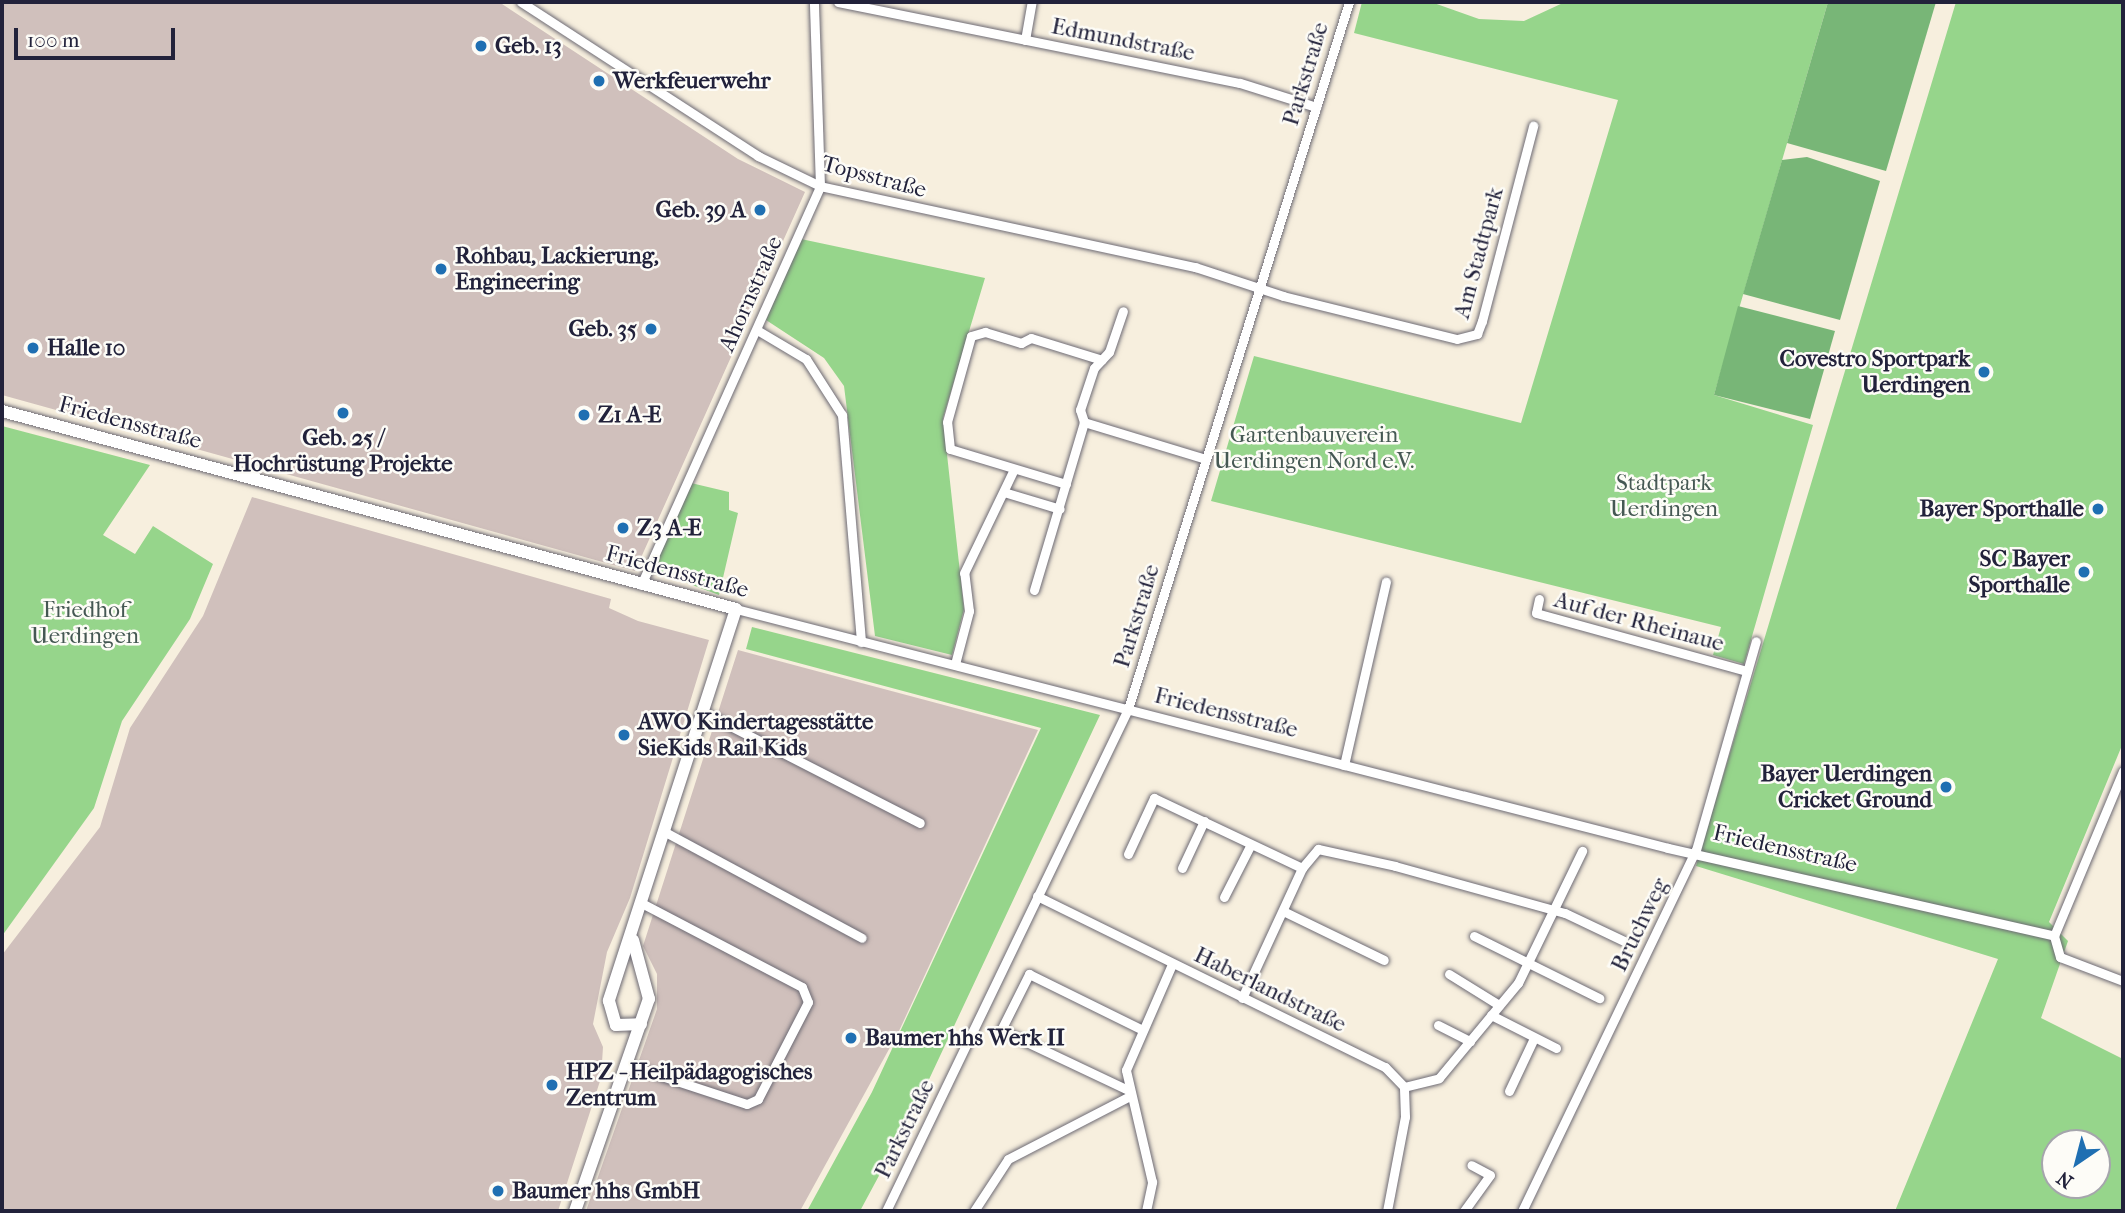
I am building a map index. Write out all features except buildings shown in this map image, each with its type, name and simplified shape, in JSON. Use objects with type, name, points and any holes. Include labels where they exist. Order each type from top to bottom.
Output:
[{"type":"main road","name":"Friedensstraße","points":[[2,411],[641,586],[736,609]]},
{"type":"main road","points":[[626,1059],[622,1027],[607,1013],[617,976],[633,936],[707,714],[736,609]]},
{"type":"main road","points":[[633,936],[635,965],[649,980]]},
{"type":"main road","points":[[617,976],[630,972],[649,980]]},
{"type":"main road","points":[[575,1211],[626,1059],[641,1024],[649,980]]},
{"type":"main road","points":[[622,1027],[641,1024]]},
{"type":"street","name":"Topsstraße","points":[[521,2],[758,156],[820,186],[1195,267],[1259,288]]},
{"type":"street","name":"Ahornstraße","points":[[641,586],[820,186],[814,2]]},
{"type":"street","name":"Edmundstraße","points":[[838,2],[1240,83],[1316,107]]},
{"type":"street","points":[[1025,40],[1032,2]]},
{"type":"street","name":"Parkstraße","points":[[886,1211],[1128,709],[1349,2]]},
{"type":"street","name":"Am Stadtpark","points":[[1259,288],[1468,340],[1482,321],[1533,126]]},
{"type":"street","points":[[1034,590],[1084,422],[1080,410],[1123,310]]},
{"type":"street","points":[[757,330],[806,359],[842,415],[862,642]]},
{"type":"street","points":[[1066,484],[950,449],[947,422],[971,336],[985,332],[1021,343],[1031,338],[1102,360]]},
{"type":"street","points":[[1084,422],[1206,459]]},
{"type":"street","points":[[955,664],[969,611],[964,573],[1007,493],[1014,469]]},
{"type":"street","points":[[1007,493],[1060,509]]},
{"type":"street","points":[[1344,765],[1386,582]]},
{"type":"street","name":"Auf der Rheinaue","points":[[1539,599],[1536,613],[1747,671]]},
{"type":"street","name":"Friedensstraße","points":[[736,609],[1344,765],[2054,936]]},
{"type":"street","name":"Bruchweg","points":[[1521,1211],[1696,850],[1756,641]]},
{"type":"street","points":[[707,714],[920,823]]},
{"type":"street","points":[[2123,771],[2054,936],[2055,950],[2068,962],[2123,981]]},
{"type":"street","points":[[1129,853],[1154,798],[1302,868]]},
{"type":"street","points":[[1182,868],[1204,821]]},
{"type":"street","points":[[667,833],[862,938]]},
{"type":"street","points":[[1224,897],[1251,844]]},
{"type":"street","points":[[1242,998],[1302,868],[1318,849],[1552,910],[1624,941]]},
{"type":"street","points":[[1387,1211],[1405,1117],[1404,1087],[1439,1078],[1492,1015],[1530,964],[1552,910],[1582,851]]},
{"type":"street","name":"Haberlandstraße","points":[[1037,896],[1385,1067],[1404,1087]]},
{"type":"street","points":[[626,1059],[747,1104],[758,1099],[808,1002],[802,987],[643,905]]},
{"type":"street","points":[[1283,911],[1384,960]]},
{"type":"street","points":[[1474,936],[1599,998]]},
{"type":"street","points":[[1146,1211],[1152,1182],[1128,1094],[1126,1070],[1141,1029],[1172,964]]},
{"type":"street","points":[[1128,1094],[1001,1030],[1028,974],[1141,1029]]},
{"type":"street","points":[[1448,974],[1499,1005]]},
{"type":"street","points":[[1492,1015],[1556,1048]]},
{"type":"street","points":[[1438,1025],[1470,1041]]},
{"type":"street","points":[[1509,1090],[1534,1038]]},
{"type":"street","points":[[974,1211],[1008,1159],[1128,1094]]},
{"type":"street","points":[[1464,1211],[1490,1175],[1471,1165]]},
{"type":"shaded area","points":[[2,2],[499,2],[738,159],[805,192],[635,571],[2,395]]},
{"type":"shaded area","points":[[252,497],[611,599],[609,608],[638,621],[709,640],[630,898],[607,952],[593,1024],[603,1047],[601,1078],[558,1211],[2,1211],[2,955],[100,827],[130,728],[203,616]]},
{"type":"shaded area","points":[[738,650],[1038,730],[899,1031],[800,1211],[586,1211],[657,1009],[657,974],[643,946]]},
{"type":"green space","name":"Stadtpark Uerdingen","points":[[1362,2],[1431,2],[1479,19],[1524,21],[1565,2],[1828,2],[1714,395],[1813,425],[1744,664],[1713,655],[1721,627],[1211,501],[1254,356],[1521,423],[1618,100],[1354,33]]},
{"type":"green space","points":[[1828,2],[1936,2],[1886,171],[1787,143]]},
{"type":"green space","name":"Covestro Sportpark Uerdingen","points":[[1956,2],[2123,2],[2123,743],[2049,922],[2068,941],[2041,1018],[2123,1059],[2123,1211],[1895,1211],[1998,959],[1696,866]]},
{"type":"green space","points":[[1807,157],[1880,181],[1840,320],[1743,294],[1782,160]]},
{"type":"green space","points":[[801,239],[985,278],[943,418],[964,609],[952,655],[875,636],[844,386],[824,358],[766,320]]},
{"type":"green space","points":[[1738,306],[1835,331],[1810,419],[1714,395]]},
{"type":"green space","name":"Friedhof Uerdingen","points":[[2,426],[150,465],[103,535],[135,554],[153,526],[213,564],[190,619],[122,721],[94,808],[2,936]]},
{"type":"green space","points":[[691,483],[729,492],[729,510],[738,513],[719,595],[652,570]]},
{"type":"green space","points":[[752,627],[1100,715],[917,1105],[860,1211],[807,1211],[872,1092],[1041,728],[746,649]]},
{"type":"place","name":"Geb. 13","points":[[481,46]]},
{"type":"place","name":"Werkfeuerwehr","points":[[599,81]]},
{"type":"place","name":"Geb. 39 A","points":[[760,210]]},
{"type":"place","name":"Rohbau, Lackierung, Engineering","points":[[441,269]]},
{"type":"place","name":"Geb. 35","points":[[651,329]]},
{"type":"place","name":"Halle 10","points":[[33,348]]},
{"type":"place","name":"Covestro Sportpark Uerdingen","points":[[1984,372]]},
{"type":"place","name":"Geb. 25 / Hochrüstung Projekte","points":[[343,413]]},
{"type":"place","name":"Z1 A-E","points":[[584,415]]},
{"type":"place","name":"Bayer Sporthalle","points":[[2098,509]]},
{"type":"place","name":"Z3 A-E","points":[[623,528]]},
{"type":"place","name":"SC Bayer Sporthalle","points":[[2084,572]]},
{"type":"place","name":"AWO Kindertagesstätte SieKids Rail Kids","points":[[624,735]]},
{"type":"place","name":"Bayer Uerdingen Cricket Ground","points":[[1946,787]]},
{"type":"place","name":"Baumer hhs Werk II","points":[[851,1038]]},
{"type":"place","name":"HPZ - Heilpädagogisches Zentrum","points":[[552,1085]]},
{"type":"place","name":"Baumer hhs GmbH","points":[[498,1191]]},
{"type":"park label","name":"Gartenbauverein Uerdingen Nord e.V.","points":[[1314,448]]}]
